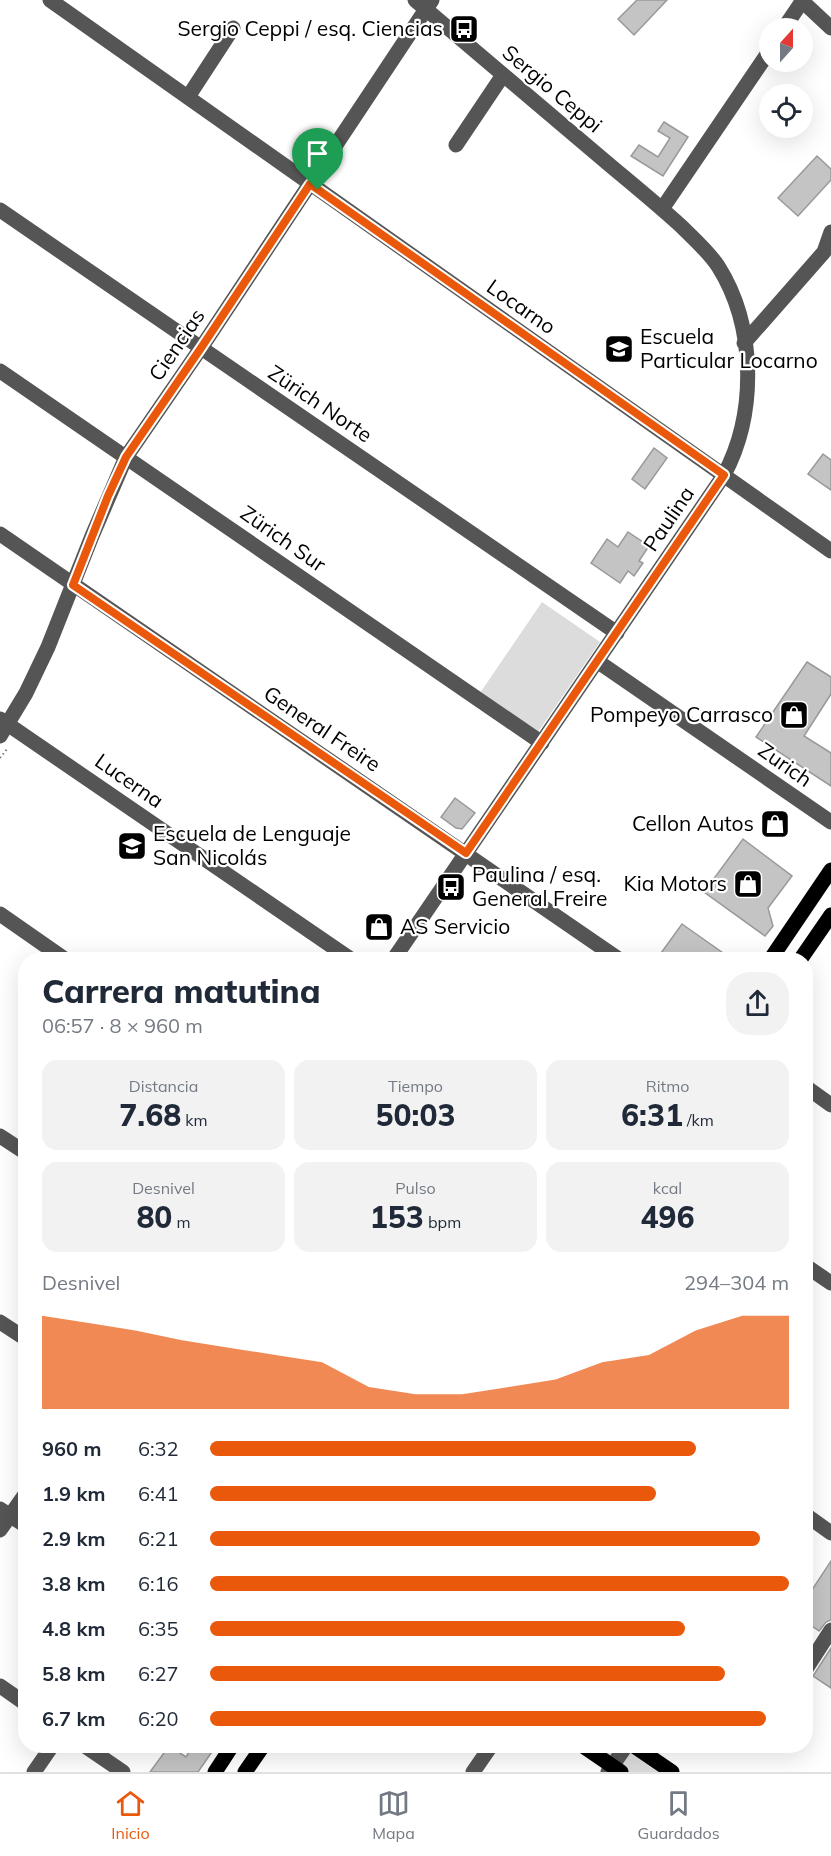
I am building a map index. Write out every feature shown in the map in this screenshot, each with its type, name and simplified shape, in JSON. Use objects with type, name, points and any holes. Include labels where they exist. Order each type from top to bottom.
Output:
[{"type":"main road","points":[[775,952],[831,870]]},
{"type":"main road","points":[[806,952],[831,915]]},
{"type":"main road","points":[[214,1772],[227,1753]]},
{"type":"main road","points":[[245,1772],[258,1753]]},
{"type":"main road","points":[[592,1753],[614,1770]]},
{"type":"main road","points":[[644,1753],[672,1772]]},
{"type":"street","name":"Locarno","points":[[50,0],[831,551]]},
{"type":"street","points":[[790,18],[802,0],[831,28]]},
{"type":"street","name":"Sergio Ceppi","points":[[424,3],[503,75],[662,209]]},
{"type":"street","name":"Ciencias","points":[[3,726],[26,693],[41,664],[126,457],[310,184],[424,3]]},
{"type":"street","points":[[188,97],[234,28]]},
{"type":"street","points":[[662,209],[759,66]]},
{"type":"street","points":[[456,145],[503,75]]},
{"type":"street","name":"Paulina","points":[[398,952],[724,475],[738,444],[744,418],[747,384],[742,327],[732,294],[717,264],[696,240],[662,209]]},
{"type":"street","name":"Zürich Norte","points":[[0,210],[617,633]]},
{"type":"street","points":[[744,343],[827,250],[831,231]]},
{"type":"street","name":"Zürich Sur","points":[[0,370],[542,743]]},
{"type":"street","name":"General Freire","points":[[0,534],[608,952]]},
{"type":"street","name":"Zurich","points":[[597,661],[831,822]]},
{"type":"street","name":"Lucerna","points":[[3,726],[340,952]]},
{"type":"street","points":[[0,914],[55,952]]},
{"type":"street","points":[[813,1092],[831,1105]]},
{"type":"street","points":[[0,1136],[18,1148]]},
{"type":"street","points":[[813,1270],[831,1282]]},
{"type":"street","points":[[0,1322],[18,1334]]},
{"type":"street","points":[[0,1530],[5,1512],[18,1500]]},
{"type":"street","points":[[5,1512],[18,1521]]},
{"type":"street","points":[[813,1520],[831,1533]]},
{"type":"street","points":[[813,1658],[831,1630]]},
{"type":"street","points":[[0,1686],[18,1698]]},
{"type":"street","points":[[34,1772],[47,1753]]},
{"type":"street","points":[[95,1753],[123,1772]]},
{"type":"street","points":[[473,1772],[485,1753]]},
{"type":"street","points":[[614,1770],[622,1753]]},
{"type":"shaded area","points":[[542,602],[600,642],[538,732],[480,693]]},
{"type":"shaded area","points":[[600,1753],[630,1753],[658,1772],[628,1772]]},
{"type":"building","points":[[637,0],[667,0],[634,35],[618,19]]},
{"type":"building","points":[[664,122],[688,137],[663,176],[631,156],[639,145],[658,157],[670,138],[658,131]]},
{"type":"building","points":[[817,156],[831,169],[831,180],[798,216],[778,198]]},
{"type":"building","points":[[654,448],[667,458],[645,489],[632,479]]},
{"type":"building","points":[[823,454],[831,460],[831,490],[808,474]]},
{"type":"building","points":[[628,532],[649,546],[639,561],[643,563],[634,576],[628,571],[620,583],[591,563],[607,539],[618,547]]},
{"type":"building","name":"Pompeyo Carrasco","points":[[807,662],[831,677],[831,694],[804,736],[831,753],[831,786],[756,737]]},
{"type":"building","points":[[455,798],[475,813],[462,829],[456,828],[441,817]]},
{"type":"building","name":"Kia Motors","points":[[743,839],[792,876],[768,908],[773,926],[765,936],[704,892]]},
{"type":"building","points":[[381,924],[391,931],[384,940],[374,933]]},
{"type":"building","points":[[682,924],[722,952],[662,952]]},
{"type":"building","points":[[831,1561],[831,1620],[826,1622],[819,1631],[813,1627],[813,1588]]},
{"type":"building","points":[[831,1648],[831,1688],[813,1676]]},
{"type":"building","points":[[164,1753],[180,1753],[186,1757],[189,1753],[211,1753],[198,1772],[150,1772]]},
{"type":"place","name":"Sergio Ceppi / esq. Ciencias","points":[[464,29]]},
{"type":"place","name":"Escuela Particular Locarno","points":[[619,349]]},
{"type":"place","name":"Pompeyo Carrasco","points":[[794,715]]},
{"type":"place","name":"Cellon Autos","points":[[775,824]]},
{"type":"place","name":"Escuela de Lenguaje San Nicolás","points":[[132,846]]},
{"type":"place","name":"Kia Motors","points":[[748,884]]},
{"type":"place","name":"Paulina / esq. General Freire","points":[[451,887]]},
{"type":"place","name":"AS Servicio","points":[[379,927]]},
{"type":"route","points":[[310,184],[318,190],[724,475],[466,853],[73,585],[126,457],[310,184]]}]
